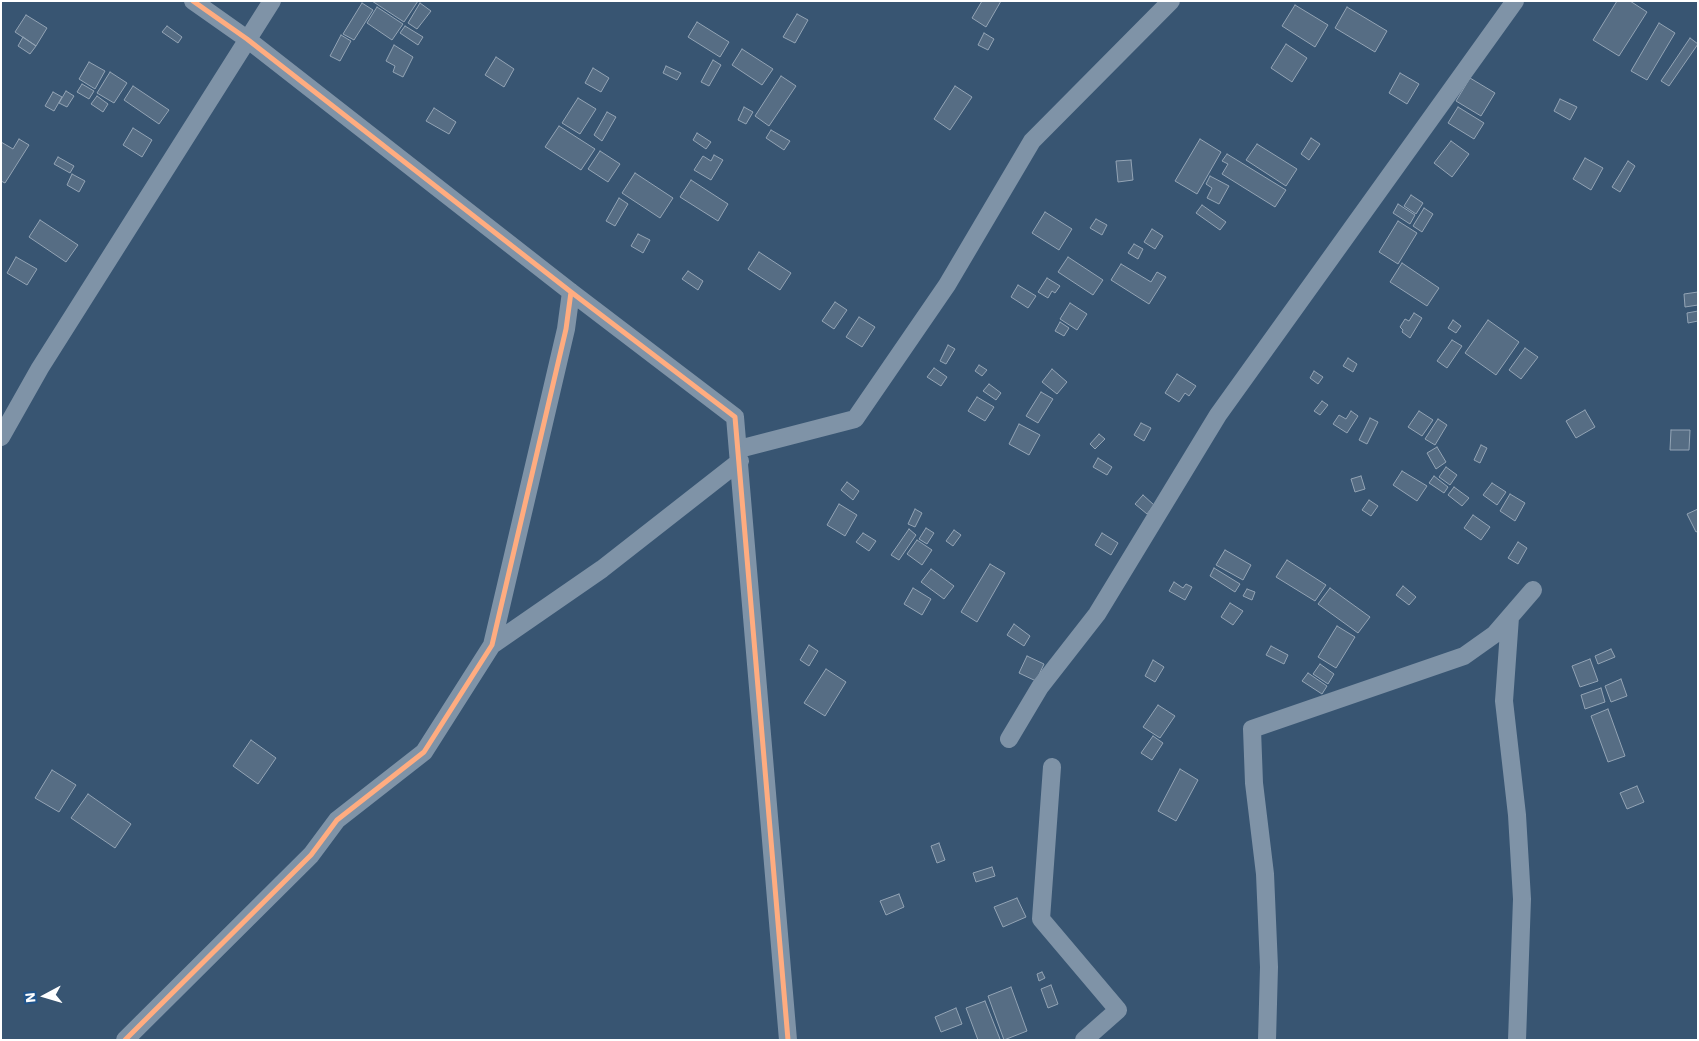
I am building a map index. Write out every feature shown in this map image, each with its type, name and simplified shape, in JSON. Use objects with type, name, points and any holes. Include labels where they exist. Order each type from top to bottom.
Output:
[{"type":"street","points":[[193,1],[247,39],[571,292],[735,417],[788,1040]]},
{"type":"street","points":[[1,438],[40,368],[272,1]]},
{"type":"street","points":[[492,645],[602,569],[739,455],[855,419],[947,285],[1032,141],[1171,1]]},
{"type":"street","points":[[1009,739],[1040,687],[1097,614],[1218,415],[1515,1]]},
{"type":"street","points":[[125,1040],[311,855],[336,820],[424,752],[492,645],[566,329],[571,292]]},
{"type":"street","points":[[1267,1040],[1269,967],[1265,874],[1254,783],[1252,729],[1464,656],[1495,634],[1533,590]]},
{"type":"street","points":[[1510,617],[1504,701],[1517,815],[1522,899],[1517,1040]]},
{"type":"street","points":[[1052,767],[1041,919],[1118,1010],[1084,1040]]},
{"type":"building","points":[[372,1],[418,1],[404,22]]},
{"type":"building","points":[[982,1],[1001,1],[986,27],[972,18]]},
{"type":"building","points":[[1617,1],[1630,1],[1647,12],[1619,56],[1593,40]]},
{"type":"building","points":[[362,3],[373,10],[354,40],[343,34]]},
{"type":"building","points":[[420,3],[431,11],[417,29],[408,23]]},
{"type":"building","points":[[1295,5],[1328,25],[1315,47],[1282,26]]},
{"type":"building","points":[[377,7],[403,24],[392,40],[367,23]]},
{"type":"building","points":[[1347,7],[1387,31],[1375,52],[1335,28]]},
{"type":"building","points":[[797,14],[808,20],[795,43],[783,37]]},
{"type":"building","points":[[26,15],[47,28],[36,46],[15,32]]},
{"type":"building","points":[[697,22],[729,42],[720,57],[688,37]]},
{"type":"building","points":[[1659,23],[1675,33],[1647,80],[1631,71]]},
{"type":"building","points":[[167,26],[182,37],[178,43],[162,32]]},
{"type":"building","points":[[405,26],[423,37],[418,45],[400,33]]},
{"type":"building","points":[[984,33],[994,39],[988,50],[978,45]]},
{"type":"building","points":[[341,35],[351,41],[340,61],[330,56]]},
{"type":"building","points":[[23,37],[36,46],[30,54],[18,46]]},
{"type":"building","points":[[1690,38],[1698,44],[1669,86],[1661,81]]},
{"type":"building","points":[[1286,44],[1307,58],[1292,82],[1271,68]]},
{"type":"building","points":[[394,45],[413,57],[403,77],[393,72],[395,66],[386,61]]},
{"type":"building","points":[[742,49],[773,69],[762,85],[732,65]]},
{"type":"building","points":[[496,57],[514,69],[504,87],[485,75]]},
{"type":"building","points":[[713,60],[721,65],[709,86],[701,82]]},
{"type":"building","points":[[89,62],[105,71],[95,89],[79,79]]},
{"type":"building","points":[[666,66],[681,73],[677,80],[663,73]]},
{"type":"building","points":[[593,68],[609,78],[601,92],[585,83]]},
{"type":"building","points":[[110,72],[127,83],[114,103],[97,93]]},
{"type":"building","points":[[1400,73],[1419,84],[1407,104],[1389,93]]},
{"type":"building","points":[[781,76],[796,86],[769,126],[755,116]]},
{"type":"building","points":[[1470,78],[1495,93],[1481,116],[1456,101]]},
{"type":"building","points":[[82,84],[94,91],[89,99],[77,92]]},
{"type":"building","points":[[133,86],[169,110],[159,124],[124,100]]},
{"type":"building","points":[[955,86],[972,97],[950,130],[934,119]]},
{"type":"building","points":[[66,91],[74,96],[67,107],[59,103]]},
{"type":"building","points":[[53,92],[62,97],[54,111],[45,106]]},
{"type":"building","points":[[97,96],[108,104],[103,112],[91,104]]},
{"type":"building","points":[[578,98],[596,109],[580,134],[562,123]]},
{"type":"building","points":[[1560,99],[1577,107],[1570,120],[1554,111]]},
{"type":"building","points":[[744,107],[753,112],[746,124],[738,120]]},
{"type":"building","points":[[1458,107],[1484,123],[1474,139],[1448,123]]},
{"type":"building","points":[[434,108],[456,122],[449,134],[426,121]]},
{"type":"building","points":[[607,112],[616,117],[602,141],[594,135]]},
{"type":"building","points":[[559,126],[595,149],[581,170],[545,147]]},
{"type":"building","points":[[133,128],[152,140],[142,157],[123,145]]},
{"type":"building","points":[[771,130],[790,141],[784,150],[766,138]]},
{"type":"building","points":[[697,133],[711,142],[706,149],[693,140]]},
{"type":"building","points":[[1311,138],[1320,144],[1309,160],[1301,154]]},
{"type":"building","points":[[19,139],[29,145],[5,183],[1,181],[1,142],[13,149]]},
{"type":"building","points":[[1200,139],[1221,152],[1197,194],[1175,181]]},
{"type":"building","points":[[1451,141],[1469,154],[1452,177],[1434,163]]},
{"type":"building","points":[[1257,144],[1297,169],[1286,186],[1246,160]]},
{"type":"building","points":[[600,151],[620,164],[608,182],[588,169]]},
{"type":"building","points":[[1227,154],[1286,190],[1275,207],[1222,174],[1228,164],[1222,161]]},
{"type":"building","points":[[714,155],[723,160],[711,180],[694,170],[703,156],[711,161]]},
{"type":"building","points":[[58,157],[74,166],[70,173],[54,164]]},
{"type":"building","points":[[1585,158],[1603,168],[1591,190],[1573,179]]},
{"type":"building","points":[[1131,160],[1133,180],[1118,182],[1116,161]]},
{"type":"building","points":[[1628,161],[1635,166],[1620,192],[1612,187]]},
{"type":"building","points":[[635,173],[673,198],[660,218],[622,193]]},
{"type":"building","points":[[72,174],[85,181],[79,192],[67,185]]},
{"type":"building","points":[[1210,176],[1229,186],[1219,204],[1207,198],[1212,188],[1206,184]]},
{"type":"building","points":[[691,180],[728,204],[718,221],[680,197]]},
{"type":"building","points":[[1411,195],[1423,203],[1416,214],[1404,206]]},
{"type":"building","points":[[619,198],[628,204],[615,226],[606,221]]},
{"type":"building","points":[[1398,204],[1415,215],[1410,224],[1393,213]]},
{"type":"building","points":[[1202,205],[1226,222],[1220,230],[1196,213]]},
{"type":"building","points":[[1424,208],[1433,214],[1422,232],[1413,226]]},
{"type":"building","points":[[1045,212],[1072,229],[1059,250],[1032,233]]},
{"type":"building","points":[[1096,219],[1107,225],[1102,235],[1090,228]]},
{"type":"building","points":[[40,220],[78,245],[66,262],[29,237]]},
{"type":"building","points":[[1398,221],[1417,233],[1398,264],[1379,252]]},
{"type":"building","points":[[1152,229],[1163,236],[1155,249],[1144,242]]},
{"type":"building","points":[[638,234],[650,240],[643,253],[631,246]]},
{"type":"building","points":[[1134,244],[1143,249],[1138,259],[1128,253]]},
{"type":"building","points":[[759,252],[791,273],[780,290],[748,269]]},
{"type":"building","points":[[16,257],[37,269],[27,285],[7,273]]},
{"type":"building","points":[[1068,257],[1103,280],[1093,295],[1058,272]]},
{"type":"building","points":[[1402,263],[1439,288],[1427,306],[1390,282]]},
{"type":"building","points":[[1121,264],[1151,282],[1157,272],[1166,277],[1149,304],[1111,280]]},
{"type":"building","points":[[688,271],[703,281],[698,290],[682,279]]},
{"type":"building","points":[[1047,278],[1060,286],[1055,293],[1052,291],[1048,298],[1038,292]]},
{"type":"building","points":[[1018,285],[1036,296],[1028,308],[1011,297]]},
{"type":"building","points":[[1698,292],[1698,305],[1685,307],[1684,294]]},
{"type":"building","points":[[835,302],[847,310],[834,329],[822,321]]},
{"type":"building","points":[[1070,303],[1087,314],[1077,330],[1060,319]]},
{"type":"building","points":[[1698,311],[1698,321],[1688,323],[1687,313]]},
{"type":"building","points":[[1414,313],[1422,318],[1410,338],[1402,332],[1403,330],[1400,327],[1405,319],[1409,321]]},
{"type":"building","points":[[859,317],[875,327],[862,347],[846,337]]},
{"type":"building","points":[[1453,320],[1461,326],[1456,333],[1448,328]]},
{"type":"building","points":[[1488,320],[1519,342],[1496,375],[1465,353]]},
{"type":"building","points":[[1060,322],[1069,328],[1064,336],[1055,331]]},
{"type":"building","points":[[1452,340],[1462,346],[1447,368],[1437,361]]},
{"type":"building","points":[[948,345],[955,349],[946,364],[940,361]]},
{"type":"building","points":[[1525,348],[1538,357],[1521,379],[1509,370]]},
{"type":"building","points":[[1348,358],[1357,364],[1353,372],[1343,366]]},
{"type":"building","points":[[979,365],[987,370],[982,376],[975,371]]},
{"type":"building","points":[[934,368],[947,377],[941,386],[927,377]]},
{"type":"building","points":[[1052,369],[1067,382],[1057,394],[1042,382]]},
{"type":"building","points":[[1314,371],[1323,377],[1318,384],[1310,378]]},
{"type":"building","points":[[1177,374],[1196,386],[1189,396],[1185,393],[1179,402],[1165,393]]},
{"type":"building","points":[[989,384],[1001,393],[996,400],[983,391]]},
{"type":"building","points":[[1041,392],[1053,399],[1038,423],[1026,416]]},
{"type":"building","points":[[977,397],[994,407],[985,421],[968,411]]},
{"type":"building","points":[[1322,401],[1328,405],[1320,415],[1314,411]]},
{"type":"building","points":[[1585,410],[1595,427],[1576,438],[1566,421]]},
{"type":"building","points":[[1351,411],[1358,416],[1347,433],[1333,424],[1339,415],[1346,419]]},
{"type":"building","points":[[1419,411],[1433,420],[1422,436],[1408,427]]},
{"type":"building","points":[[1370,418],[1378,422],[1367,444],[1359,440]]},
{"type":"building","points":[[1438,419],[1447,425],[1435,445],[1425,439]]},
{"type":"building","points":[[1141,423],[1151,428],[1144,441],[1134,435]]},
{"type":"building","points":[[1019,424],[1040,435],[1029,455],[1009,444]]},
{"type":"building","points":[[1671,430],[1690,430],[1689,450],[1670,450]]},
{"type":"building","points":[[1099,434],[1105,439],[1095,449],[1090,444]]},
{"type":"building","points":[[1481,445],[1487,448],[1480,463],[1474,460]]},
{"type":"building","points":[[1437,447],[1446,462],[1436,469],[1427,453]]},
{"type":"building","points":[[1098,458],[1112,467],[1107,475],[1093,467]]},
{"type":"building","points":[[1446,467],[1457,475],[1450,485],[1439,477]]},
{"type":"building","points":[[1402,471],[1427,486],[1417,501],[1393,485]]},
{"type":"building","points":[[1361,476],[1365,489],[1355,492],[1351,479]]},
{"type":"building","points":[[1434,476],[1448,487],[1444,493],[1429,483]]},
{"type":"building","points":[[847,482],[859,491],[853,500],[841,490]]},
{"type":"building","points":[[1492,483],[1506,492],[1497,505],[1483,495]]},
{"type":"building","points":[[1454,487],[1469,498],[1462,506],[1448,495]]},
{"type":"building","points":[[1510,494],[1525,503],[1515,521],[1500,511]]},
{"type":"building","points":[[1143,495],[1154,505],[1147,514],[1135,504]]},
{"type":"building","points":[[1369,500],[1378,506],[1371,516],[1362,510]]},
{"type":"building","points":[[839,504],[857,515],[845,536],[827,525]]},
{"type":"building","points":[[915,509],[922,513],[915,527],[908,524]]},
{"type":"building","points":[[1698,509],[1698,531],[1696,532],[1687,514]]},
{"type":"building","points":[[1473,515],[1490,527],[1481,540],[1464,528]]},
{"type":"building","points":[[926,528],[934,533],[927,544],[919,539]]},
{"type":"building","points":[[909,529],[916,535],[899,560],[891,555]]},
{"type":"building","points":[[954,530],[961,535],[953,546],[946,541]]},
{"type":"building","points":[[863,533],[876,541],[869,551],[856,542]]},
{"type":"building","points":[[1102,533],[1118,543],[1111,555],[1095,545]]},
{"type":"building","points":[[917,540],[932,550],[922,565],[907,554]]},
{"type":"building","points":[[1518,542],[1527,548],[1518,564],[1508,558]]},
{"type":"building","points":[[1225,550],[1251,565],[1243,580],[1216,565]]},
{"type":"building","points":[[1287,560],[1326,585],[1315,601],[1276,577]]},
{"type":"building","points":[[990,564],[1005,573],[977,622],[961,612]]},
{"type":"building","points":[[1214,568],[1240,584],[1235,592],[1210,576]]},
{"type":"building","points":[[931,569],[954,586],[944,599],[921,582]]},
{"type":"building","points":[[1174,582],[1183,588],[1186,584],[1192,587],[1185,600],[1169,591]]},
{"type":"building","points":[[1403,586],[1416,597],[1409,605],[1396,595]]},
{"type":"building","points":[[913,588],[931,599],[922,615],[904,604]]},
{"type":"building","points":[[1330,588],[1370,617],[1358,633],[1318,604]]},
{"type":"building","points":[[1247,589],[1255,592],[1252,600],[1243,596]]},
{"type":"building","points":[[1230,603],[1243,611],[1233,625],[1221,617]]},
{"type":"building","points":[[1014,624],[1030,636],[1024,646],[1007,635]]},
{"type":"building","points":[[1337,626],[1355,637],[1336,668],[1318,657]]},
{"type":"building","points":[[809,645],[818,651],[809,666],[800,660]]},
{"type":"building","points":[[1271,646],[1288,655],[1284,664],[1266,655]]},
{"type":"building","points":[[1611,649],[1615,657],[1598,664],[1595,656]]},
{"type":"building","points":[[1027,656],[1044,664],[1036,681],[1019,673]]},
{"type":"building","points":[[1590,659],[1598,681],[1580,687],[1572,666]]},
{"type":"building","points":[[1153,660],[1164,667],[1155,682],[1145,676]]},
{"type":"building","points":[[1320,664],[1334,674],[1328,684],[1313,674]]},
{"type":"building","points":[[826,669],[846,682],[825,716],[804,703]]},
{"type":"building","points":[[1308,673],[1327,686],[1322,694],[1302,681]]},
{"type":"building","points":[[1621,679],[1627,696],[1611,702],[1605,686]]},
{"type":"building","points":[[1601,688],[1605,702],[1585,709],[1581,695]]},
{"type":"building","points":[[1158,705],[1175,716],[1160,738],[1143,727]]},
{"type":"building","points":[[1608,709],[1625,756],[1608,762],[1591,716]]},
{"type":"building","points":[[1153,736],[1163,743],[1152,760],[1141,753]]},
{"type":"building","points":[[251,740],[276,758],[258,784],[233,766]]},
{"type":"building","points":[[1180,769],[1198,780],[1176,821],[1158,811]]},
{"type":"building","points":[[52,770],[76,785],[59,812],[35,798]]},
{"type":"building","points":[[1637,786],[1644,802],[1627,809],[1620,793]]},
{"type":"building","points":[[88,794],[131,824],[115,848],[71,818]]},
{"type":"building","points":[[939,843],[945,860],[937,863],[931,846]]},
{"type":"building","points":[[992,867],[995,876],[976,882],[973,873]]},
{"type":"building","points":[[899,894],[904,907],[886,915],[880,901]]},
{"type":"building","points":[[1017,898],[1026,917],[1003,927],[994,907]]},
{"type":"building","points":[[1042,972],[1045,978],[1039,981],[1037,974]]},
{"type":"building","points":[[1051,985],[1058,1004],[1048,1008],[1041,989]]},
{"type":"building","points":[[1011,987],[1027,1031],[1004,1040],[988,996]]},
{"type":"building","points":[[985,1001],[1000,1039],[998,1040],[978,1040],[966,1008]]},
{"type":"building","points":[[956,1008],[962,1024],[941,1032],[935,1017]]},
{"type":"cycle path","points":[[193,1],[247,39],[571,292],[735,417],[788,1040]]},
{"type":"cycle path","points":[[125,1040],[311,855],[337,820],[424,752],[492,645],[566,329],[571,292]]}]
